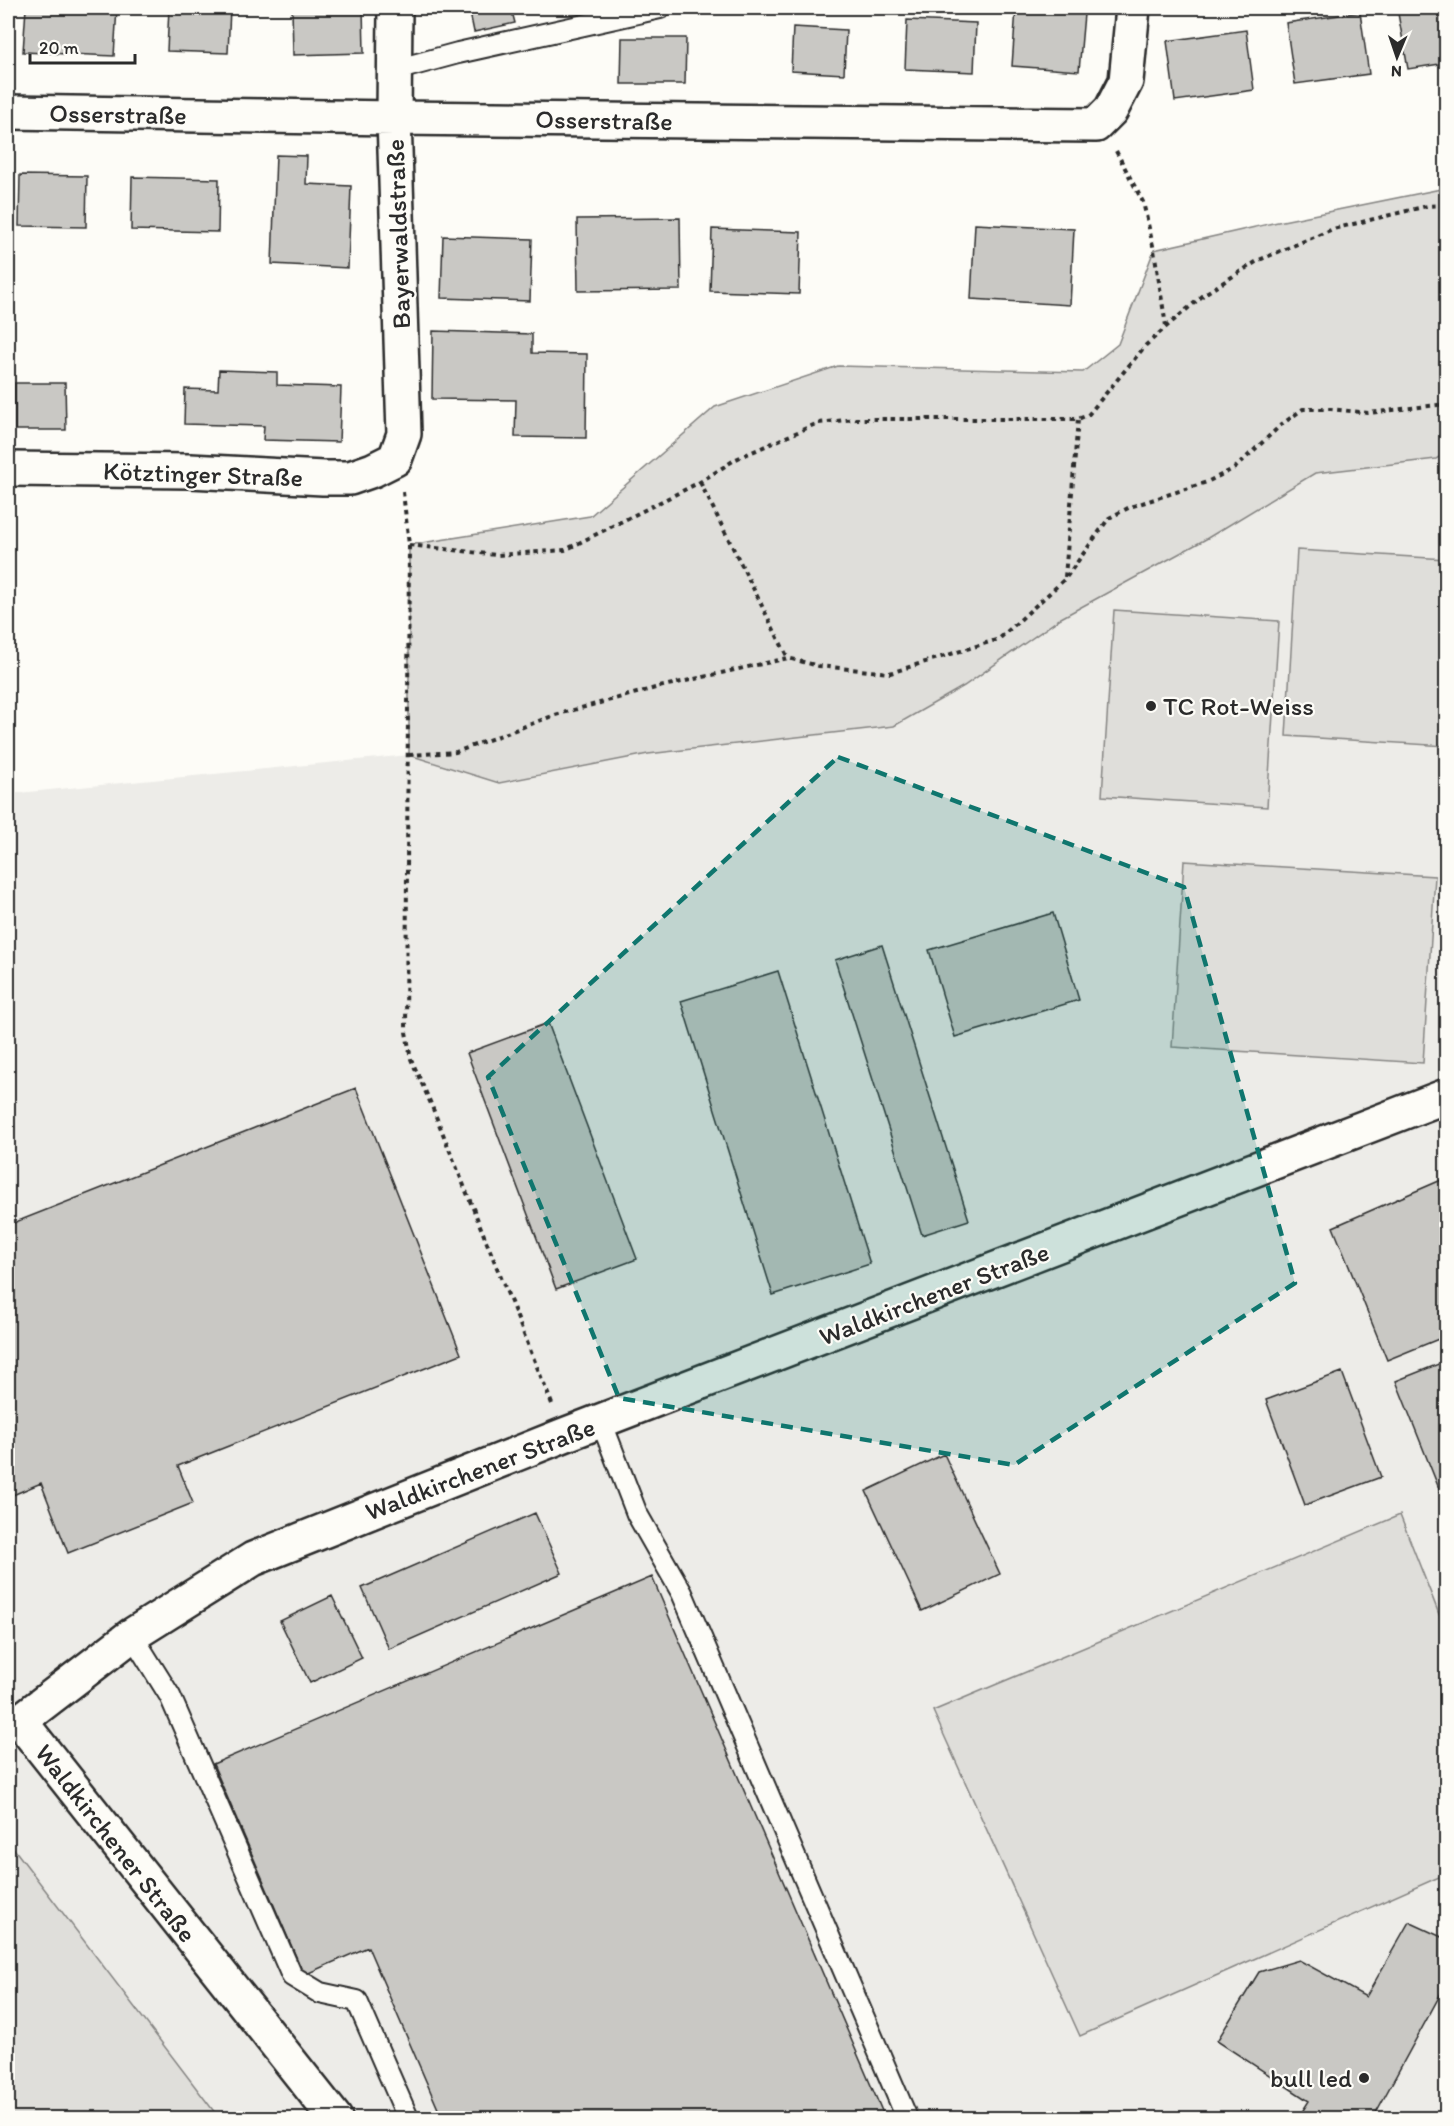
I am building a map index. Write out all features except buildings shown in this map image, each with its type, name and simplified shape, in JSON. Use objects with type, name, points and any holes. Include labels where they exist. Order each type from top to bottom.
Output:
[{"type":"street","name":"Bayerwaldstraße","points":[[395,8],[394,118],[404,434],[395,459]]},
{"type":"street","points":[[1095,125],[1111,110],[1126,81],[1132,19]]},
{"type":"street","name":"Osserstraße","points":[[8,112],[1095,125]]},
{"type":"street","name":"Kötztinger Straße","points":[[8,470],[190,471],[350,478],[395,459]]},
{"type":"street","name":"Waldkirchener Straße","points":[[335,2118],[14,1713],[253,1559],[564,1435],[1446,1096]]},
{"type":"lane","points":[[395,70],[458,53],[660,8]]},
{"type":"lane","points":[[602,1421],[637,1514],[682,1593],[907,2118]]},
{"type":"lane","points":[[132,1635],[170,1696],[292,1976],[320,1993],[357,2001],[408,2118]]},
{"type":"path","points":[[1095,125],[1113,146],[1143,202],[1154,250],[1166,327]]},
{"type":"path","points":[[409,545],[497,555],[566,550],[700,482],[736,459],[818,423],[856,419],[1078,419],[1088,415],[1146,345],[1166,327],[1206,293],[1258,260],[1333,229],[1427,206],[1446,205]]},
{"type":"path","points":[[409,755],[456,752],[555,715],[659,687],[788,658],[819,666],[890,673],[999,639],[1065,579],[1109,518],[1130,507],[1207,482],[1235,468],[1282,424],[1303,409],[1368,413],[1446,404]]},
{"type":"path","points":[[1065,579],[1078,419]]},
{"type":"path","points":[[395,459],[403,486],[409,545],[406,1032],[411,1059],[436,1115],[564,1435]]},
{"type":"path","points":[[700,482],[788,658]]},
{"type":"highlighted area","points":[[838,757],[1184,887],[1295,1283],[1014,1465],[619,1398],[488,1077]]},
{"type":"shaded area","points":[[1446,188],[1446,453],[1436,459],[1315,473],[1206,539],[1061,618],[964,686],[894,726],[648,754],[499,783],[409,755],[409,545],[590,516],[715,407],[838,366],[1083,372],[1118,344],[1154,250]]},
{"type":"shaded area","points":[[1446,453],[1446,2118],[8,2118],[8,794],[409,755],[500,783],[648,754],[964,686],[1061,618],[1206,539],[1315,473],[1435,459]]},
{"type":"shaded area","points":[[1297,550],[1446,559],[1446,746],[1286,736]]},
{"type":"shaded area","points":[[1114,610],[1279,621],[1267,807],[1102,796]]},
{"type":"shaded area","points":[[1184,861],[1435,876],[1423,1063],[1172,1047]]},
{"type":"shaded area","points":[[1400,1515],[1446,1632],[1446,1874],[1080,2036],[933,1711]]},
{"type":"shaded area","points":[[8,1841],[219,2118],[8,2118]]},
{"type":"place","name":"TC Rot-Weiss","points":[[1151,706]]},
{"type":"place","name":"bull led","points":[[1364,2078]]}]
